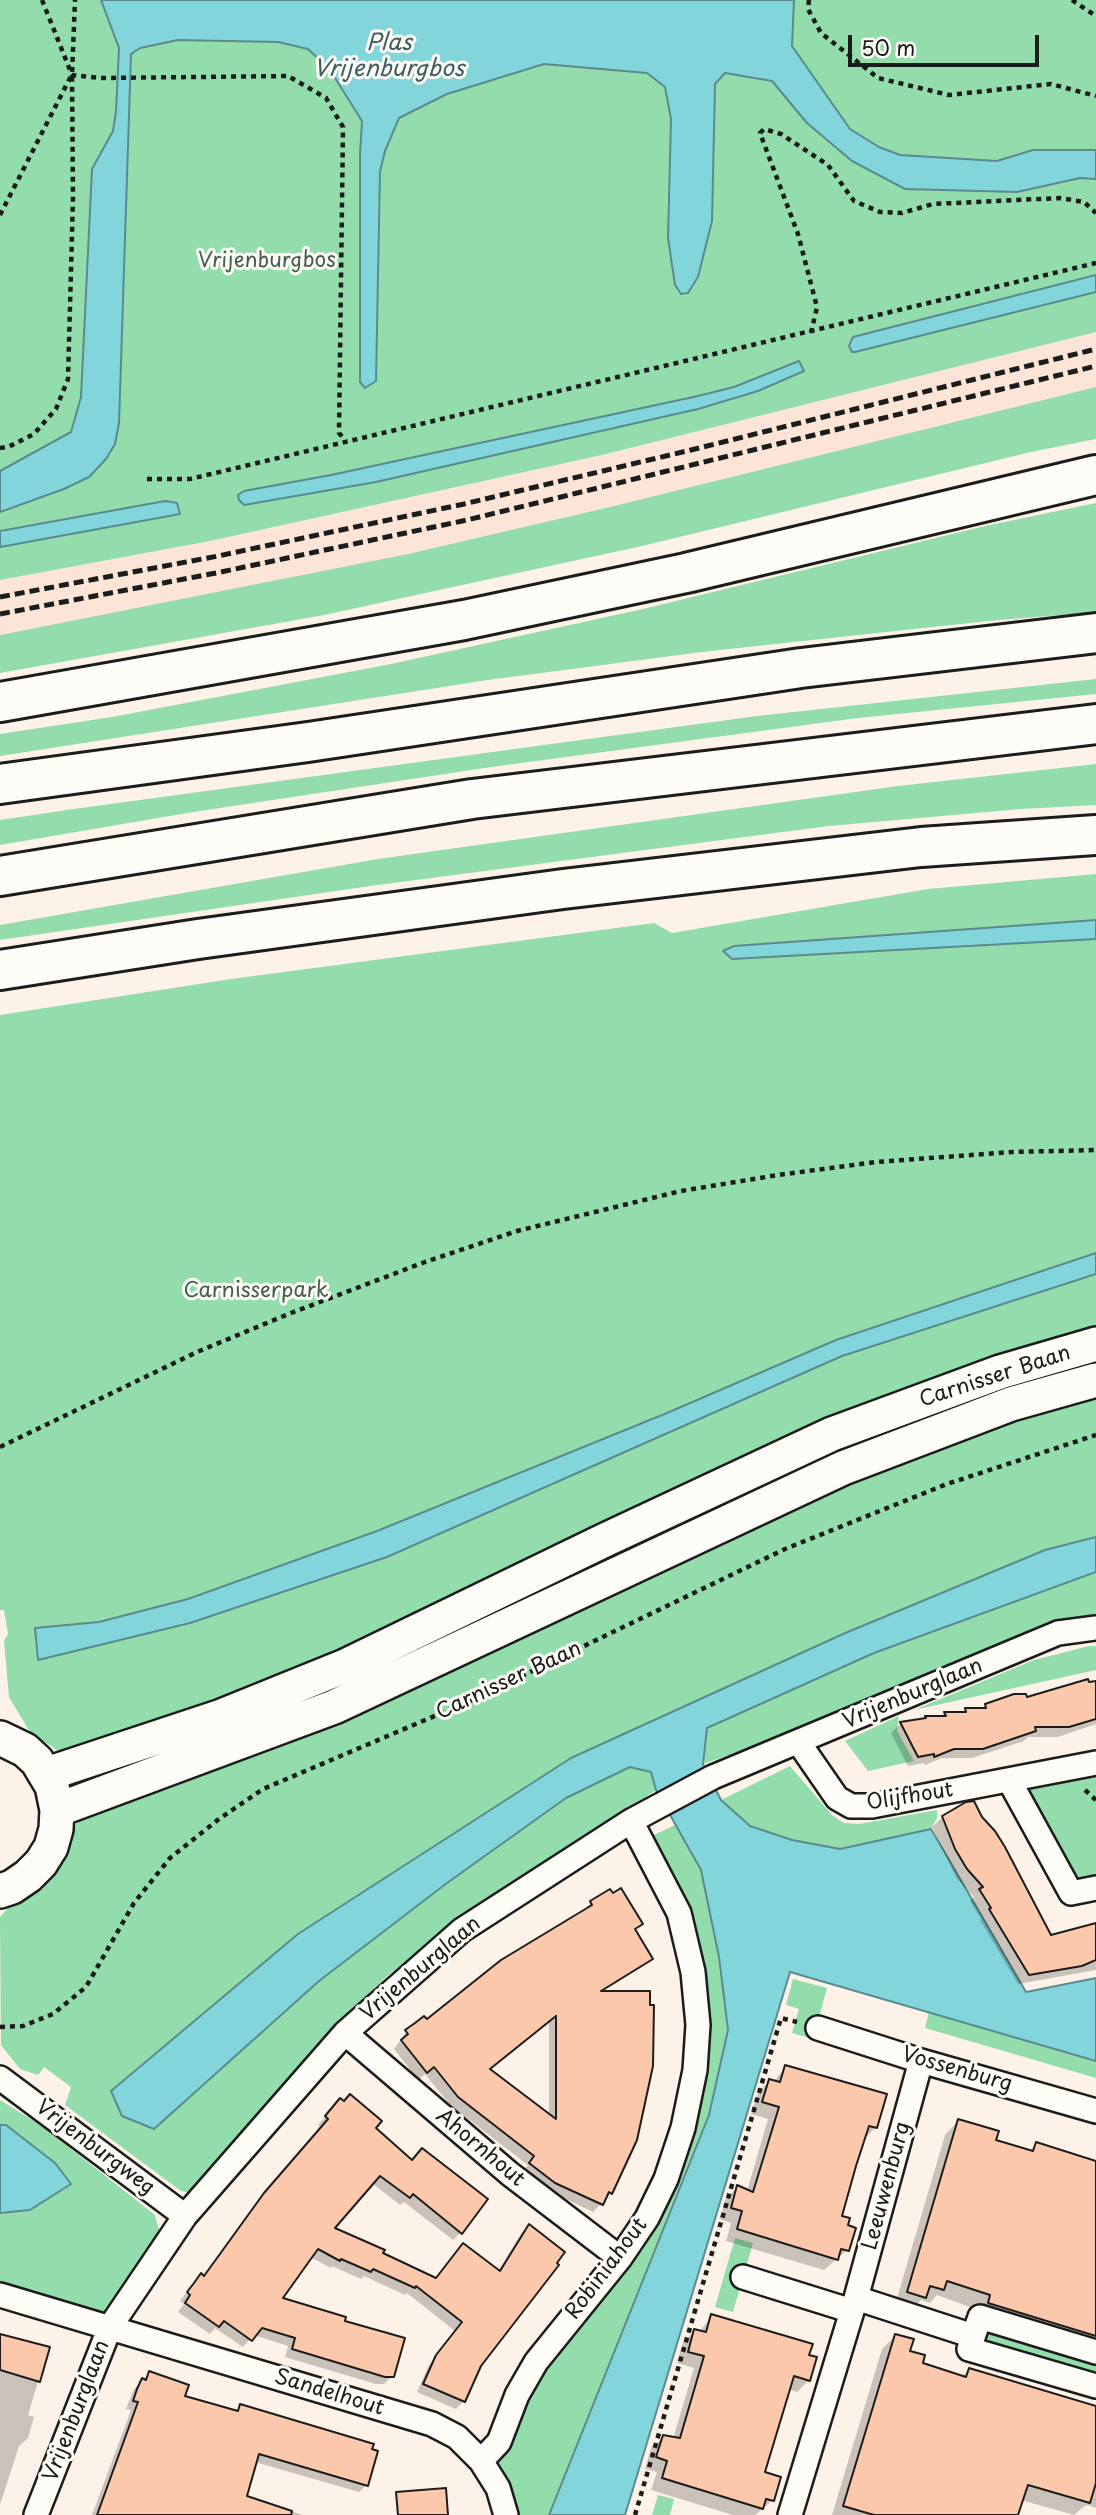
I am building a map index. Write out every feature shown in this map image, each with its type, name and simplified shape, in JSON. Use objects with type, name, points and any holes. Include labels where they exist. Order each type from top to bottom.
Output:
[{"type":"highway","points":[[0,702],[464,621],[685,573],[1096,475]]},
{"type":"highway","points":[[0,784],[308,742],[801,668],[1096,633]]},
{"type":"highway","points":[[0,876],[472,799],[1096,724]]},
{"type":"highway","points":[[0,970],[198,939],[563,889],[921,847],[1096,835]]},
{"type":"main road","name":"Carnisser Baan","points":[[47,1774],[219,1717],[345,1666],[832,1434],[1000,1372],[1096,1344]]},
{"type":"main road","name":"Carnisser Baan","points":[[58,1810],[334,1707],[843,1468],[1011,1405],[1096,1380]]},
{"type":"main road","points":[[0,1738],[25,1750],[47,1774],[58,1810],[51,1847],[41,1863],[28,1876],[0,1891]]},
{"type":"street","name":"Vrijenburglaan","points":[[36,2515],[110,2327],[185,2216],[345,2033],[463,1930],[631,1821],[713,1777],[1058,1633],[1096,1628]]},
{"type":"street","name":"Olijfhout","points":[[799,1743],[837,1798],[851,1806],[872,1806],[1096,1763]]},
{"type":"street","points":[[1009,1780],[1071,1893],[1096,1888]]},
{"type":"street","name":"Robiniahout","points":[[481,2461],[499,2442],[517,2395],[536,2362],[620,2258],[647,2218],[666,2179],[679,2141],[695,2070],[698,2025],[693,1972],[679,1913],[631,1821]]},
{"type":"street","name":"Vossenburg","points":[[818,2028],[921,2061],[1096,2111]]},
{"type":"street","name":"Ahornhout","points":[[345,2033],[510,2174],[620,2258]]},
{"type":"street","name":"Leeuwenburg","points":[[790,2515],[854,2304],[921,2061]]},
{"type":"street","name":"Vrijenburgweg","points":[[2,2076],[185,2216]]},
{"type":"street","points":[[743,2277],[973,2336]]},
{"type":"street","name":"Sandelhout","points":[[0,2295],[432,2424],[457,2437],[481,2461],[498,2488],[506,2515]]},
{"type":"street","points":[[1096,2351],[980,2317],[969,2349],[1096,2386]]},
{"type":"path","points":[[0,215],[72,75],[42,0]]},
{"type":"path","points":[[0,448],[8,447],[34,434],[56,409],[68,379],[75,0]]},
{"type":"path","points":[[809,0],[808,9],[821,33],[878,78],[949,95],[1051,84],[1096,96]]},
{"type":"path","points":[[1072,0],[1096,16]]},
{"type":"path","points":[[72,75],[101,78],[288,76],[326,97],[343,127],[339,433],[346,441]]},
{"type":"path","points":[[811,333],[817,307],[798,234],[760,133],[764,129],[781,134],[828,165],[854,201],[880,212],[902,213],[933,204],[1060,198],[1084,202],[1096,213]]},
{"type":"path","points":[[147,479],[190,479],[1096,263]]},
{"type":"path","points":[[0,1447],[221,1342],[425,1262],[516,1231],[681,1191],[790,1173],[888,1161],[1012,1152],[1096,1150]]},
{"type":"path","name":"Carnisser Baan","points":[[0,2027],[23,2026],[53,2014],[86,1987],[134,1903],[170,1858],[219,1819],[263,1789],[470,1701],[785,1549],[947,1484],[1096,1435]]},
{"type":"path","points":[[635,2515],[781,2018]]},
{"type":"path","points":[[708,2268],[716,2270]]},
{"type":"shaded area","points":[[1096,332],[1096,387],[408,554],[0,635],[0,580],[210,541],[602,455]]},
{"type":"green space","name":"Vrijenburgbos","points":[[0,0],[1096,0],[1096,332],[602,455],[210,541],[0,580]]},
{"type":"green space","points":[[1096,387],[1096,439],[1031,452],[642,546],[324,615],[0,673],[0,635],[408,554]]},
{"type":"green space","points":[[1096,503],[1096,612],[702,652],[488,680],[0,756],[0,734],[112,717],[391,664],[643,609],[985,526]]},
{"type":"green space","points":[[1096,679],[1096,694],[858,718],[491,767],[187,813],[0,845],[0,820],[757,716]]},
{"type":"green space","points":[[1096,764],[1096,805],[829,826],[370,886],[0,940],[0,925],[378,859],[898,786]]},
{"type":"green space","name":"Carnisserpark","points":[[1096,874],[1096,920],[734,946],[732,959],[1096,939],[1096,1253],[836,1340],[667,1413],[377,1531],[188,1599],[99,1622],[36,1628],[38,1660],[389,1557],[842,1356],[1096,1274],[1096,1342],[1065,1351],[293,1680],[64,1755],[30,1732],[9,1697],[4,1641],[8,1634],[4,1610],[0,1610],[0,1015],[231,979],[654,923],[672,933],[928,889]]},
{"type":"green space","points":[[1096,1394],[1096,1537],[1045,1550],[571,1758],[319,1981],[447,1883],[566,1798],[630,1766],[651,1772],[656,1790],[639,1802],[631,1815],[489,1901],[387,1976],[311,2051],[202,2186],[191,2193],[181,2191],[65,2105],[71,2087],[44,2067],[38,2075],[20,2069],[1,2045],[0,1917],[11,1905],[32,1893],[82,1815],[827,1491],[1009,1422]]},
{"type":"green space","points":[[1096,1572],[1096,1618],[1067,1622],[937,1668],[732,1758],[729,1755],[703,1764],[707,1728],[874,1653]]},
{"type":"green space","points":[[1096,1646],[1096,1670],[914,1710],[1034,1660]]},
{"type":"green space","points":[[899,1716],[897,1731],[914,1761],[868,1771],[845,1741]]},
{"type":"green space","points":[[790,1766],[832,1815],[844,1823],[859,1824],[937,1810],[937,1818],[931,1829],[840,1849],[792,1840],[750,1826],[721,1800]]},
{"type":"green space","points":[[1096,1769],[1096,1874],[1079,1877],[1073,1875],[1030,1799],[1029,1789],[1035,1783]]},
{"type":"green space","points":[[675,1825],[701,1870],[719,1957],[728,2030],[709,2115],[549,2515],[511,2515],[496,2472],[497,2463],[506,2450],[534,2381],[639,2249],[705,2032],[652,1836]]},
{"type":"green space","points":[[793,1979],[827,1988],[813,2039],[792,2033],[799,2009],[786,2005]]},
{"type":"green space","points":[[929,2012],[1096,2061],[1096,2078],[925,2028]]},
{"type":"green space","points":[[0,2100],[42,2126],[155,2215],[160,2234],[113,2311],[100,2314],[0,2285],[0,2213],[30,2210],[6,2125],[0,2125]]},
{"type":"green space","points":[[735,2238],[753,2243],[733,2312],[715,2307]]},
{"type":"green space","points":[[982,2323],[1096,2357],[1096,2380],[976,2345]]},
{"type":"green space","points":[[658,2495],[674,2499],[670,2515],[652,2515]]},
{"type":"water","name":"Plas Vrijenburgbos","points":[[101,0],[794,0],[792,46],[850,129],[879,147],[900,155],[997,161],[1033,150],[1096,150],[1096,179],[1080,178],[1017,192],[905,189],[852,161],[807,123],[772,81],[725,73],[715,84],[712,221],[698,277],[688,293],[681,294],[675,285],[668,238],[671,119],[665,87],[647,73],[544,64],[447,94],[399,118],[385,151],[380,172],[376,381],[365,388],[360,382],[362,121],[330,70],[308,49],[278,42],[178,40],[140,48],[131,54],[119,423],[115,444],[106,459],[89,477],[0,512],[0,471],[71,432],[81,397],[92,169],[113,131],[116,112],[119,48]]},
{"type":"water","points":[[1096,275],[1096,292],[855,352],[852,352],[849,346],[853,337]]},
{"type":"water","points":[[799,361],[804,371],[758,391],[698,409],[376,482],[244,505],[239,500],[238,495],[244,491],[331,475],[698,396],[734,387]]},
{"type":"water","points":[[165,501],[177,503],[180,514],[0,547],[0,531]]},
{"type":"water","points":[[1096,920],[1096,939],[732,959],[723,951],[734,946]]},
{"type":"water","points":[[1096,1253],[1096,1274],[842,1356],[387,1557],[190,1623],[38,1660],[35,1628],[99,1622],[188,1599],[377,1531],[667,1413],[836,1340]]},
{"type":"water","points":[[1096,1537],[1096,1572],[874,1653],[707,1728],[703,1764],[721,1800],[750,1826],[792,1840],[840,1849],[931,1829],[1026,1992],[1096,1978],[1096,2061],[790,1972],[625,2515],[549,2515],[709,2115],[728,2030],[719,1957],[701,1870],[656,1790],[651,1772],[630,1767],[566,1798],[447,1883],[319,1981],[154,2129],[122,2116],[111,2091],[298,1934],[571,1758],[843,1634],[1045,1550]]},
{"type":"water","points":[[0,2125],[6,2125],[55,2163],[71,2184],[30,2210],[0,2213]]},
{"type":"building","points":[[1088,1679],[1089,1682],[1096,1681],[1096,1719],[1069,1727],[1035,1727],[1036,1731],[983,1749],[954,1749],[934,1757],[934,1754],[918,1757],[900,1722],[926,1718],[925,1716],[946,1716],[944,1712],[966,1712],[965,1708],[986,1708],[985,1704],[1014,1694],[1026,1694],[1027,1697]]},
{"type":"building","points":[[974,1801],[982,1817],[1005,1847],[1051,1935],[1096,1923],[1096,1960],[1082,1966],[1029,1975],[989,1909],[991,1908],[979,1889],[983,1887],[967,1869],[955,1849],[942,1816],[966,1802]]},
{"type":"building","points":[[621,1888],[643,1924],[635,1929],[653,1959],[601,1991],[650,1991],[650,2005],[654,2005],[653,2066],[637,2140],[612,2194],[609,2192],[603,2205],[555,2183],[529,2163],[534,2156],[458,2097],[434,2067],[427,2073],[401,2040],[408,2034],[405,2030],[424,2016],[427,2019],[501,1960],[592,1905],[590,1901],[610,1889],[613,1893]],"holes":[[[556,2016],[556,2119],[490,2069]]]},
{"type":"building","points":[[785,2065],[887,2094],[877,2128],[869,2126],[856,2166],[842,2216],[850,2218],[848,2225],[856,2228],[849,2251],[841,2249],[838,2260],[737,2229],[742,2211],[731,2208],[737,2185],[753,2192],[779,2107],[762,2102],[769,2079],[780,2082]]},
{"type":"building","points":[[350,2094],[382,2121],[376,2128],[412,2160],[422,2148],[488,2199],[462,2234],[413,2194],[410,2198],[380,2176],[335,2228],[385,2250],[383,2253],[436,2278],[463,2243],[500,2271],[529,2224],[565,2252],[557,2263],[559,2265],[481,2366],[465,2402],[423,2384],[436,2355],[462,2322],[416,2286],[415,2288],[373,2269],[371,2272],[341,2259],[340,2261],[318,2249],[283,2298],[346,2317],[345,2321],[405,2338],[394,2377],[385,2377],[292,2349],[295,2338],[262,2328],[252,2341],[224,2321],[219,2327],[185,2303],[190,2295],[187,2292],[201,2273],[204,2276],[264,2193],[328,2119],[325,2116],[340,2098],[344,2101]]},
{"type":"building","points":[[958,2119],[999,2131],[996,2140],[1033,2151],[1036,2142],[1096,2161],[1096,2336],[988,2303],[990,2295],[947,2281],[944,2290],[930,2286],[926,2298],[907,2292]]},
{"type":"building","points":[[711,2314],[813,2344],[809,2355],[817,2357],[810,2381],[794,2376],[765,2472],[781,2477],[774,2501],[766,2499],[763,2509],[662,2478],[667,2461],[656,2457],[663,2435],[680,2438],[704,2356],[688,2352],[694,2329],[706,2332]]},
{"type":"building","points":[[0,2334],[50,2347],[40,2382],[0,2370]]},
{"type":"building","points":[[895,2334],[914,2339],[910,2351],[925,2355],[923,2363],[966,2377],[969,2368],[1096,2406],[1096,2483],[1090,2503],[1028,2485],[1018,2515],[874,2515],[843,2506]]},
{"type":"building","points":[[149,2371],[189,2385],[185,2396],[238,2411],[240,2404],[374,2444],[372,2449],[378,2451],[368,2486],[259,2454],[247,2496],[292,2511],[291,2515],[97,2515],[138,2402],[133,2401],[137,2389],[142,2378],[146,2380]]},
{"type":"building","points":[[446,2488],[448,2515],[398,2515],[396,2492]]},
{"type":"railway","points":[[0,597],[218,556],[464,504],[1096,349]]},
{"type":"railway","points":[[0,614],[221,572],[467,520],[1096,366]]}]
